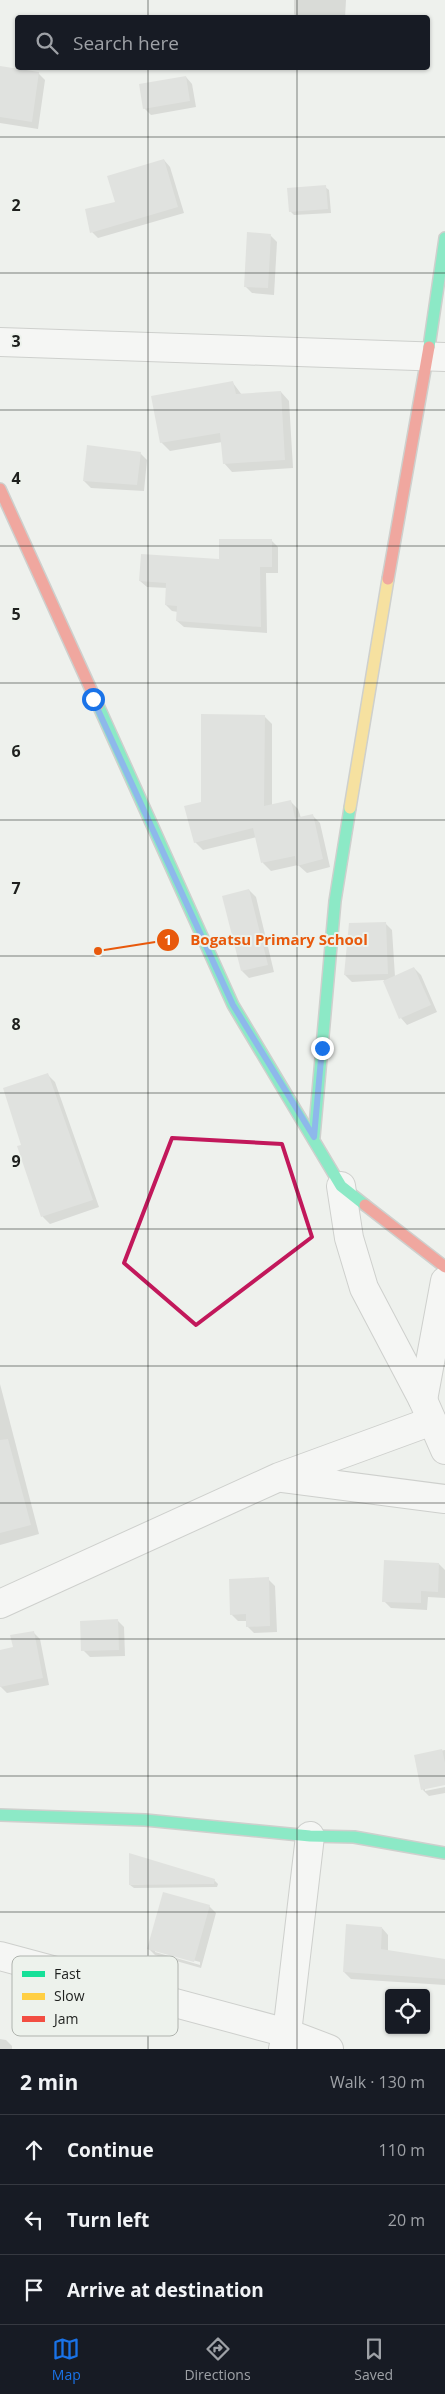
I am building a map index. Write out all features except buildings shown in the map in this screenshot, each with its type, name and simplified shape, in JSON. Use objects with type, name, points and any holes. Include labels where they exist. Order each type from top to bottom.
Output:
[{"type":"street","points":[[314,1137],[336,901],[379,634],[437,356],[445,238]]},
{"type":"street","points":[[0,342],[437,356]]},
{"type":"street","points":[[0,489],[233,1005],[314,1137],[341,1186],[349,1238],[364,1288],[428,1411],[445,1450]]},
{"type":"street","points":[[341,1186],[445,1267]]},
{"type":"street","points":[[428,1411],[445,1281]]},
{"type":"street","points":[[0,1604],[428,1411]]},
{"type":"street","points":[[279,1477],[445,1499]]},
{"type":"street","points":[[0,1815],[145,1820],[310,1836],[354,1837],[445,1853]]},
{"type":"street","points":[[285,2041],[310,1836]]},
{"type":"street","points":[[0,1956],[12,1960]]},
{"type":"street","points":[[178,2009],[285,2041],[329,2049]]},
{"type":"highlighted area","points":[[172,1138],[282,1144],[312,1237],[196,1325],[124,1263]]},
{"type":"traffic: fast","points":[[429,347],[445,238]]},
{"type":"traffic: fast","points":[[98,705],[233,1005],[341,1186],[365,1205]]},
{"type":"traffic: fast","points":[[314,1137],[335,901],[350,808]]},
{"type":"traffic: fast","points":[[0,1815],[145,1820],[310,1836],[354,1837],[445,1853]]},
{"type":"traffic: slow","points":[[350,808],[388,579]]},
{"type":"traffic: jam","points":[[388,579],[429,347]]},
{"type":"traffic: jam","points":[[0,489],[98,705]]},
{"type":"traffic: jam","points":[[365,1205],[445,1267]]},
{"type":"place","name":"Bogatsu Primary School","points":[[98,951]]},
{"type":"route","points":[[93,699],[233,1005],[314,1137],[322,1048]]}]
